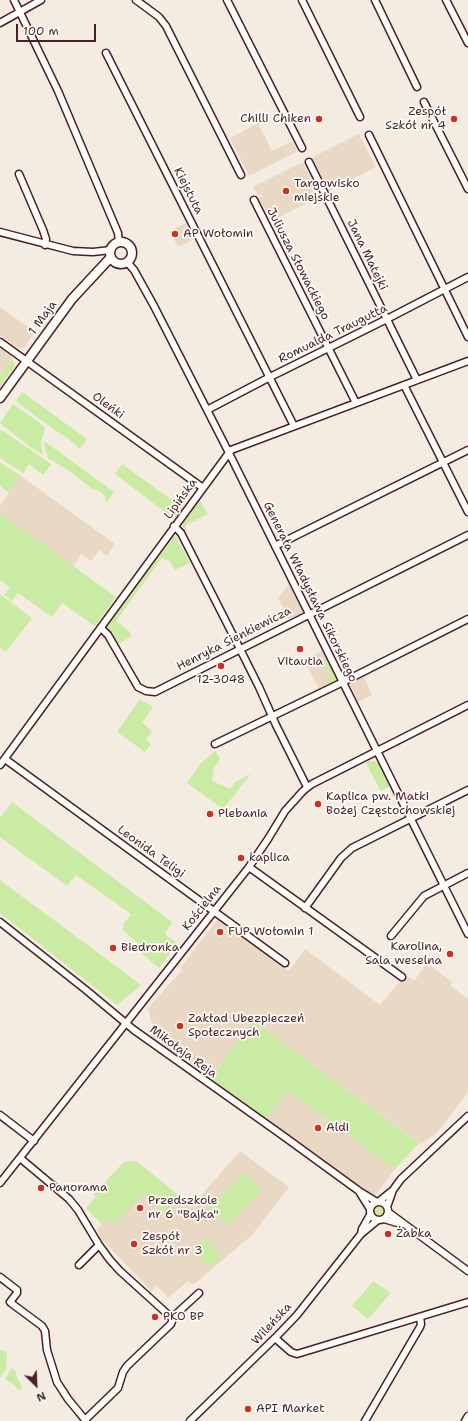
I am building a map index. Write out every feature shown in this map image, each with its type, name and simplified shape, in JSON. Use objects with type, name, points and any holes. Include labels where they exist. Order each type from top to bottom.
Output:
[{"type":"main road","points":[[119,242],[127,244],[131,248],[132,254],[127,262],[118,264],[111,254],[113,245],[119,242]]},
{"type":"main road","name":"1 Maja","points":[[0,398],[72,299],[111,254]]},
{"type":"street","points":[[14,0],[58,92],[92,169],[118,233],[119,242]]},
{"type":"street","points":[[0,23],[41,0]]},
{"type":"street","points":[[136,0],[159,17],[166,26],[241,176]]},
{"type":"street","points":[[227,0],[302,148]]},
{"type":"street","points":[[302,0],[360,117]]},
{"type":"street","points":[[375,0],[417,87]]},
{"type":"street","points":[[446,0],[468,43]]},
{"type":"street","name":"Kiejstuta","points":[[106,52],[294,426]]},
{"type":"street","points":[[424,102],[468,189]]},
{"type":"street","points":[[369,135],[468,337]]},
{"type":"street","name":"Jana Matejki","points":[[309,162],[417,380]]},
{"type":"street","points":[[19,174],[43,230],[46,239],[45,245]]},
{"type":"street","name":"Juliusza Słowackiego","points":[[254,200],[356,403]]},
{"type":"street","points":[[0,232],[45,245],[73,251],[111,254]]},
{"type":"street","name":"Generała Władysława Sikorskiego","points":[[127,262],[134,270],[154,306],[229,452],[468,934]]},
{"type":"street","name":"Romualda Traugutta","points":[[207,410],[270,377],[387,320],[468,277]]},
{"type":"street","name":"Oleńki","points":[[0,342],[203,488]]},
{"type":"street","name":"Lipińska","points":[[0,765],[174,526],[233,448],[468,361]]},
{"type":"street","points":[[404,385],[468,512]]},
{"type":"street","points":[[275,546],[468,450]]},
{"type":"street","points":[[174,526],[181,533],[240,648],[307,787]]},
{"type":"street","name":"Henryka Sienkiewicza","points":[[100,628],[108,635],[135,683],[140,689],[149,692],[158,691],[240,648],[468,535]]},
{"type":"street","points":[[215,744],[468,619]]},
{"type":"street","name":"Kościelna","points":[[0,1183],[249,867],[286,811],[307,787],[377,750],[468,705]]},
{"type":"street","name":"Leonida Teligi","points":[[5,759],[285,963]]},
{"type":"street","points":[[305,908],[341,858],[349,850],[362,842],[468,790]]},
{"type":"street","points":[[249,867],[402,977]]},
{"type":"street","points":[[391,936],[420,899],[428,893],[468,873]]},
{"type":"street","name":"Mikołaja Reja","points":[[0,922],[86,990],[126,1024],[359,1191],[378,1202]]},
{"type":"street","points":[[0,1115],[34,1141]]},
{"type":"street","points":[[406,1226],[374,1219],[370,1212],[373,1204],[378,1202],[393,1190],[414,1165],[468,1116]]},
{"type":"street","points":[[20,1158],[69,1199],[88,1225],[99,1245],[110,1260],[173,1319]]},
{"type":"street","points":[[381,1220],[386,1216],[393,1190]]},
{"type":"street","name":"Mikołaja Reja","points":[[359,1191],[370,1212]]},
{"type":"street","points":[[378,1202],[384,1204],[387,1209],[406,1226],[468,1271]]},
{"type":"street","name":"Wileńska","points":[[361,1234],[370,1212]]},
{"type":"street","name":"Wileńska","points":[[190,1421],[297,1315],[361,1234],[381,1220]]},
{"type":"street","points":[[79,1265],[99,1245]]},
{"type":"street","points":[[0,1278],[17,1290],[17,1293],[10,1302],[42,1326],[45,1331],[47,1350],[57,1382],[85,1420],[115,1391],[127,1366],[171,1324],[173,1319],[199,1293]]},
{"type":"street","points":[[275,1338],[291,1352],[297,1354],[468,1302]]},
{"type":"street","points":[[365,1421],[420,1327],[420,1317]]},
{"type":"street","points":[[465,1421],[468,1416]]},
{"type":"shaded area","points":[[258,123],[272,151],[291,142],[297,150],[296,152],[249,176],[230,138]]},
{"type":"shaded area","name":"Targowisko miejskie","points":[[359,134],[376,167],[329,191],[313,157]]},
{"type":"shaded area","name":"Targowisko miejskie","points":[[303,162],[319,197],[271,221],[259,198],[263,196],[261,194],[258,196],[253,187]]},
{"type":"shaded area","points":[[186,223],[194,239],[178,247],[170,231]]},
{"type":"shaded area","points":[[0,307],[35,332],[24,348],[18,348],[0,335]]},
{"type":"shaded area","points":[[0,347],[11,355],[12,359],[0,375]]},
{"type":"shaded area","points":[[21,476],[115,544],[107,556],[99,550],[91,561],[81,554],[73,566],[0,513],[0,506]]},
{"type":"shaded area","points":[[289,584],[302,610],[301,614],[289,619],[278,598]]},
{"type":"shaded area","points":[[322,651],[337,680],[319,689],[304,660]]},
{"type":"shaded area","points":[[364,677],[372,695],[358,702],[351,687],[351,683]]},
{"type":"shaded area","points":[[218,919],[289,971],[305,949],[380,1005],[405,975],[414,981],[427,963],[452,982],[451,986],[468,999],[468,1092],[437,1133],[421,1144],[253,1021],[210,1079],[152,1037],[154,1033],[148,1008],[182,970],[180,968]]},
{"type":"shaded area","points":[[287,1090],[395,1169],[374,1197],[357,1184],[356,1186],[265,1120]]},
{"type":"shaded area","points":[[240,1151],[289,1187],[252,1235],[193,1285],[188,1281],[168,1298],[157,1286],[151,1291],[100,1237],[97,1229],[102,1224],[86,1208],[96,1197],[94,1194],[124,1162],[136,1161],[191,1207]]},
{"type":"green space","points":[[12,359],[15,366],[0,387],[0,375]]},
{"type":"green space","points":[[22,392],[87,439],[80,449],[16,401]]},
{"type":"green space","points":[[13,404],[44,426],[45,429],[41,442],[43,455],[30,447],[0,423]]},
{"type":"green space","points":[[2,430],[51,464],[43,475],[29,464],[23,473],[0,458],[0,431]]},
{"type":"green space","points":[[44,441],[114,492],[107,502],[105,501],[106,498],[101,492],[93,489],[48,458]]},
{"type":"green space","points":[[0,462],[21,476],[9,493],[0,486]]},
{"type":"green space","points":[[122,464],[183,508],[174,519],[115,474]]},
{"type":"green space","points":[[199,499],[208,514],[186,525],[186,532],[182,525]]},
{"type":"green space","points":[[0,513],[116,597],[95,626],[62,603],[52,617],[18,593],[12,601],[4,595],[10,587],[0,580]]},
{"type":"green space","points":[[174,536],[176,537],[189,563],[175,570],[169,560],[167,561],[162,558],[116,621],[129,631],[132,636],[118,644],[107,627]]},
{"type":"green space","points":[[0,594],[32,618],[6,652],[0,648]]},
{"type":"green space","points":[[326,659],[337,680],[328,685],[328,678],[331,676],[327,668],[324,669],[322,664]]},
{"type":"green space","points":[[140,699],[153,707],[142,723],[152,731],[146,740],[151,744],[145,752],[117,732]]},
{"type":"green space","points":[[215,751],[220,758],[214,768],[212,781],[230,789],[235,782],[251,774],[223,809],[187,783],[201,763]]},
{"type":"green space","points":[[369,761],[378,763],[390,786],[380,790],[366,763]]},
{"type":"green space","points":[[12,802],[172,922],[165,934],[178,944],[159,968],[141,953],[141,946],[122,929],[124,927],[123,925],[131,914],[76,875],[67,886],[0,837],[0,818]]},
{"type":"green space","points":[[0,880],[141,985],[117,1005],[0,913]]},
{"type":"green space","points":[[253,1021],[419,1143],[395,1169],[287,1090],[265,1120],[210,1079]]},
{"type":"green space","points":[[136,1161],[178,1195],[179,1198],[164,1214],[144,1194],[114,1224],[108,1218],[102,1224],[86,1208],[96,1197],[94,1194],[124,1162]]},
{"type":"green space","points":[[244,1172],[262,1190],[227,1225],[209,1207]]},
{"type":"green space","points":[[377,1206],[381,1206],[383,1207],[383,1215],[377,1216],[374,1213],[374,1209]]},
{"type":"green space","points":[[204,1238],[221,1256],[209,1267],[192,1249]]},
{"type":"green space","points":[[373,1281],[391,1293],[368,1319],[352,1306]]},
{"type":"green space","points":[[0,1350],[7,1352],[6,1369],[0,1378]]},
{"type":"green space","points":[[12,1368],[16,1371],[18,1381],[20,1382],[22,1389],[18,1390],[14,1385],[5,1379]]},
{"type":"place","name":"Chilli Chiken","points":[[319,119]]},
{"type":"place","name":"Zespół Szkół nr 4","points":[[454,119]]},
{"type":"place","name":"Targowisko miejskie","points":[[286,191]]},
{"type":"place","name":"AP Wołomin","points":[[175,234]]},
{"type":"place","name":"Vitautia","points":[[300,649]]},
{"type":"place","name":"12-3048","points":[[221,666]]},
{"type":"place","name":"Kaplica pw. Matki Bożej Częstochowskiej","points":[[318,804]]},
{"type":"place","name":"Plebania","points":[[210,814]]},
{"type":"place","name":"kaplica","points":[[241,858]]},
{"type":"place","name":"FUP Wołomin 1","points":[[220,932]]},
{"type":"place","name":"Biedronka","points":[[113,948]]},
{"type":"place","name":"Karolina, Sala weselna","points":[[450,954]]},
{"type":"place","name":"Zakład Ubezpieczeń Społecznych","points":[[180,1026]]},
{"type":"place","name":"Aldi","points":[[318,1128]]},
{"type":"place","name":"Panorama","points":[[41,1188]]},
{"type":"place","name":"Przedszkole nr 6 \"Bajka\"","points":[[140,1208]]},
{"type":"place","name":"Żabka","points":[[388,1234]]},
{"type":"place","name":"Zespół Szkół nr 3","points":[[134,1244]]},
{"type":"place","name":"PKO BP","points":[[155,1317]]},
{"type":"place","name":"API Market","points":[[248,1409]]}]
